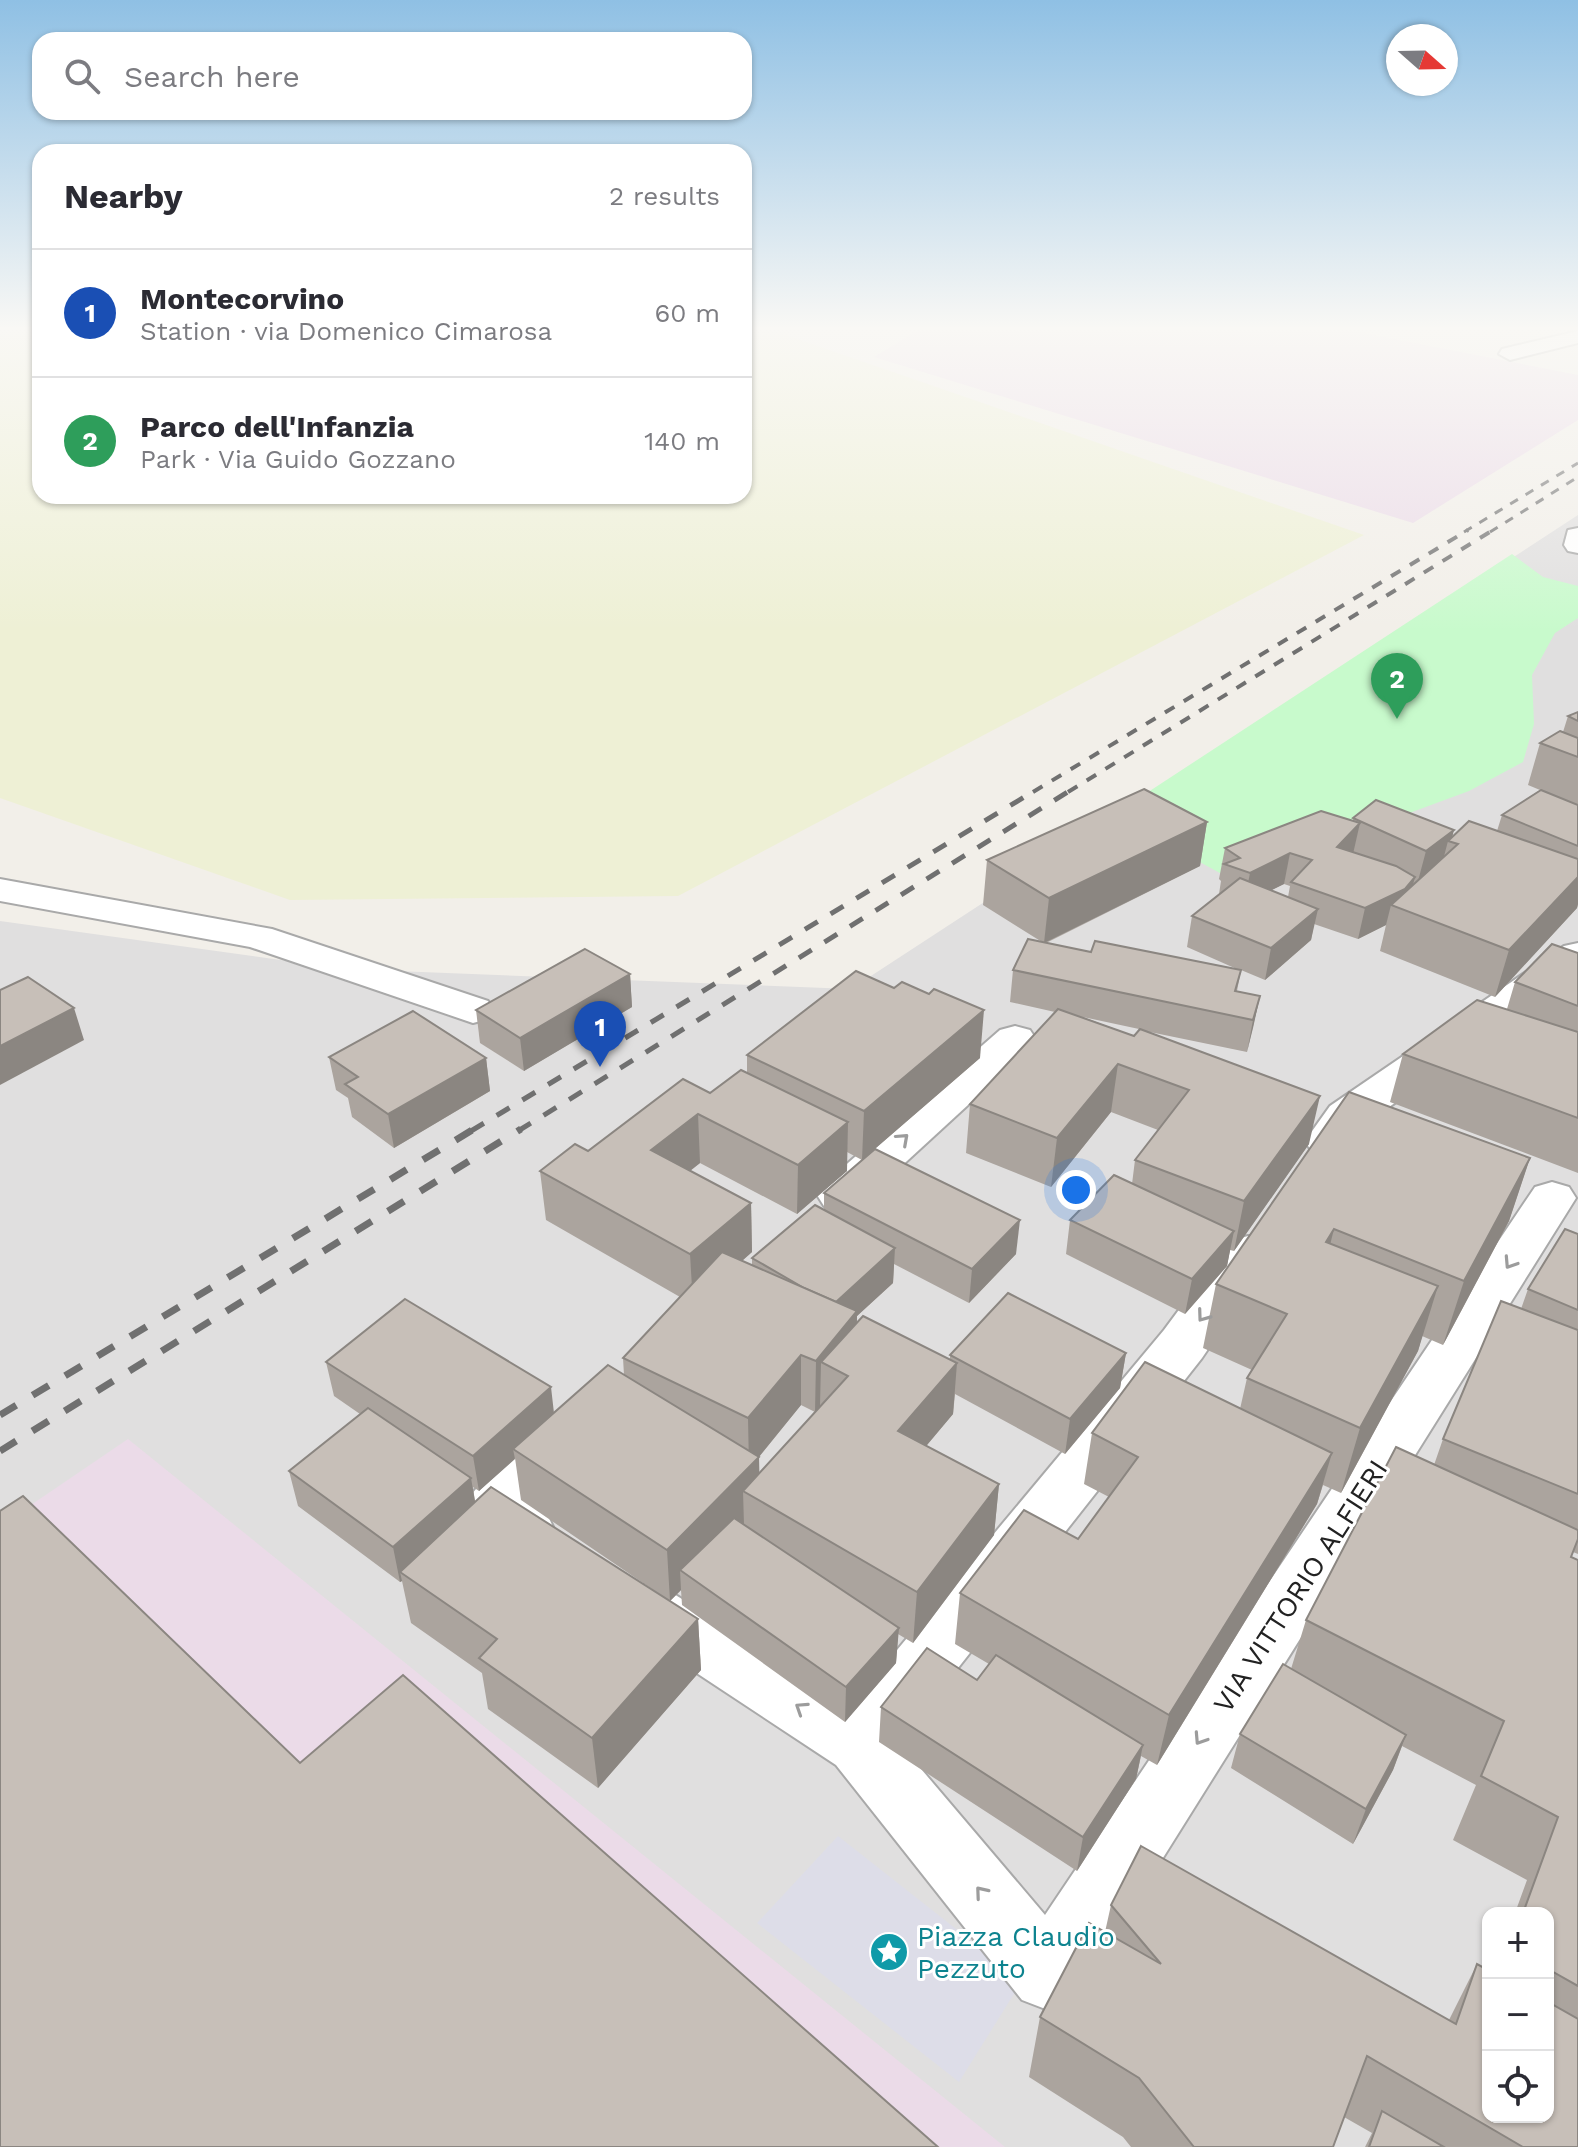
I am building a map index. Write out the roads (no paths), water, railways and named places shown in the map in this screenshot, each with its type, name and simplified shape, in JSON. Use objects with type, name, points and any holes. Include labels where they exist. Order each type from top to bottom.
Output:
[{"type":"street","points":[[1578,536],[1578,545]]},
{"type":"street","points":[[0,890],[258,937],[473,1010]]},
{"type":"street","points":[[598,1413],[491,1509],[859,1744],[1183,1344],[1348,1117],[1578,955]]},
{"type":"street","points":[[812,1220],[1015,1039]]},
{"type":"street","name":"VIA VITTORIO ALFIERI","points":[[859,1744],[1048,1974],[1546,1195]]},
{"type":"railway","points":[[1464,532],[1578,463]]},
{"type":"railway","points":[[1490,532],[1578,477]]},
{"type":"railway","points":[[1033,792],[1468,530]]},
{"type":"railway","points":[[1068,792],[1493,530]]},
{"type":"railway","points":[[471,1131],[1036,790]]},
{"type":"railway","points":[[518,1131],[1071,790]]},
{"type":"railway","points":[[0,1415],[474,1129]]},
{"type":"railway","points":[[0,1451],[521,1129]]},
{"type":"place","name":"Parco dell'Infanzia","points":[[1397,719]]},
{"type":"place","name":"Montecorvino","points":[[600,1067]]},
{"type":"place","name":"Piazza Claudio Pezzuto","points":[[889,1952]]}]
